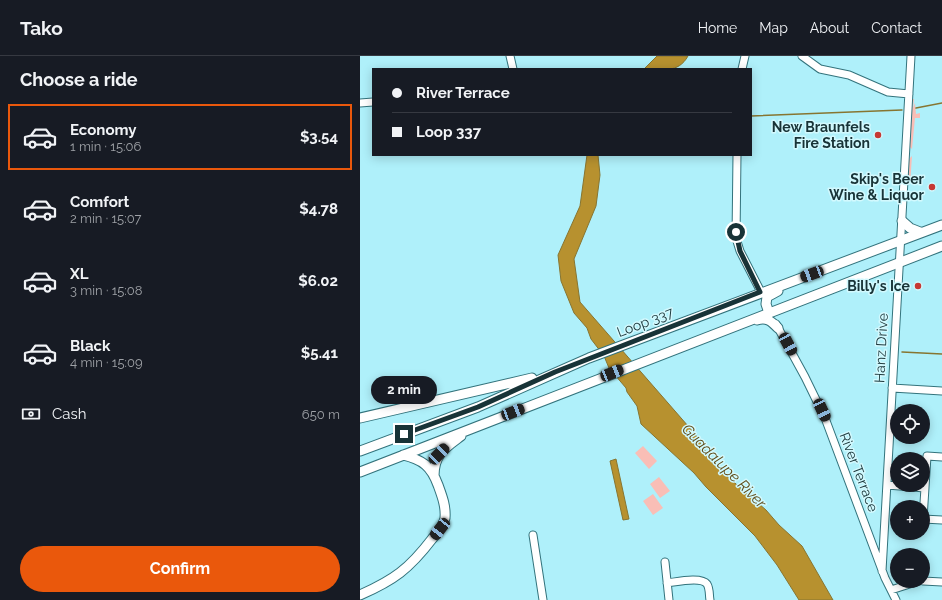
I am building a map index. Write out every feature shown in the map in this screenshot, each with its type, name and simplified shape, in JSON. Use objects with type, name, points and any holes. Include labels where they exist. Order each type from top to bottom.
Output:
[{"type":"main road","points":[[902,221],[908,228],[920,232]]},
{"type":"main road","name":"Loop 337","points":[[360,451],[478,407],[589,358],[667,330],[760,292],[942,225]]},
{"type":"main road","points":[[360,472],[717,332],[942,246]]},
{"type":"main road","points":[[769,313],[766,304],[769,295],[811,278],[818,271]]},
{"type":"main road","points":[[778,328],[777,314],[781,308]]},
{"type":"main road","points":[[717,332],[722,334],[763,318],[771,321],[778,328]]},
{"type":"main road","points":[[360,418],[555,372]]},
{"type":"main road","points":[[434,476],[434,466],[439,454],[470,429]]},
{"type":"main road","points":[[360,594],[383,585],[407,568],[440,529],[444,520],[444,499],[434,476],[419,459],[403,455]]},
{"type":"street","points":[[510,56],[513,68]]},
{"type":"street","points":[[742,68],[745,56]]},
{"type":"street","points":[[802,56],[820,69],[849,75],[888,92],[909,94]]},
{"type":"street","name":"Hanz Drive","points":[[882,571],[898,263],[901,239],[911,56]]},
{"type":"street","points":[[360,103],[372,102]]},
{"type":"street","points":[[737,156],[736,238],[740,251],[760,292]]},
{"type":"street","name":"River Terrace","points":[[769,313],[825,418],[882,571],[896,600]]},
{"type":"street","points":[[892,388],[942,391]]},
{"type":"street","points":[[930,456],[942,457]]},
{"type":"street","points":[[930,519],[942,520]]},
{"type":"street","points":[[533,535],[543,600]]},
{"type":"street","points":[[664,562],[669,600]]},
{"type":"street","points":[[667,583],[696,580],[703,581],[708,587],[710,600]]},
{"type":"street","points":[[930,581],[942,582]]},
{"type":"street","points":[[891,590],[897,588]]},
{"type":"shaded area","points":[[657,56],[688,56],[684,62],[674,68],[645,68]]},
{"type":"shaded area","points":[[912,99],[914,99],[913,108],[915,103],[916,114],[920,113],[920,118],[915,118],[912,149],[909,146]]},
{"type":"shaded area","points":[[587,156],[598,156],[600,175],[596,206],[574,259],[580,302],[695,434],[713,464],[766,510],[779,525],[802,546],[833,600],[799,600],[777,565],[755,536],[694,473],[641,424],[637,406],[627,392],[626,388],[609,368],[604,356],[591,339],[587,328],[574,313],[561,281],[558,255],[580,206]]},
{"type":"shaded area","points":[[912,156],[910,185],[907,166]]},
{"type":"shaded area","points":[[643,446],[657,461],[649,469],[635,453]]},
{"type":"shaded area","points":[[616,459],[629,519],[623,520],[610,461]]},
{"type":"shaded area","points":[[659,477],[670,491],[660,498],[650,484]]},
{"type":"shaded area","points":[[653,494],[663,508],[653,515],[643,501]]},
{"type":"waterway","points":[[916,108],[942,103]]},
{"type":"waterway","points":[[752,116],[902,110]]},
{"type":"waterway","points":[[902,352],[942,354]]},
{"type":"place","name":"New Braunfels Fire Station","points":[[878,135]]},
{"type":"place","name":"Skip's Beer Wine & Liquor","points":[[932,187]]},
{"type":"place","name":"Billy's Ice","points":[[918,286]]},
{"type":"route","points":[[404,434],[478,407],[555,372],[602,353],[667,330],[760,292],[740,251],[736,238],[736,232]]},
{"type":"water label","name":"Guadalupe River","points":[[724,466]]}]
